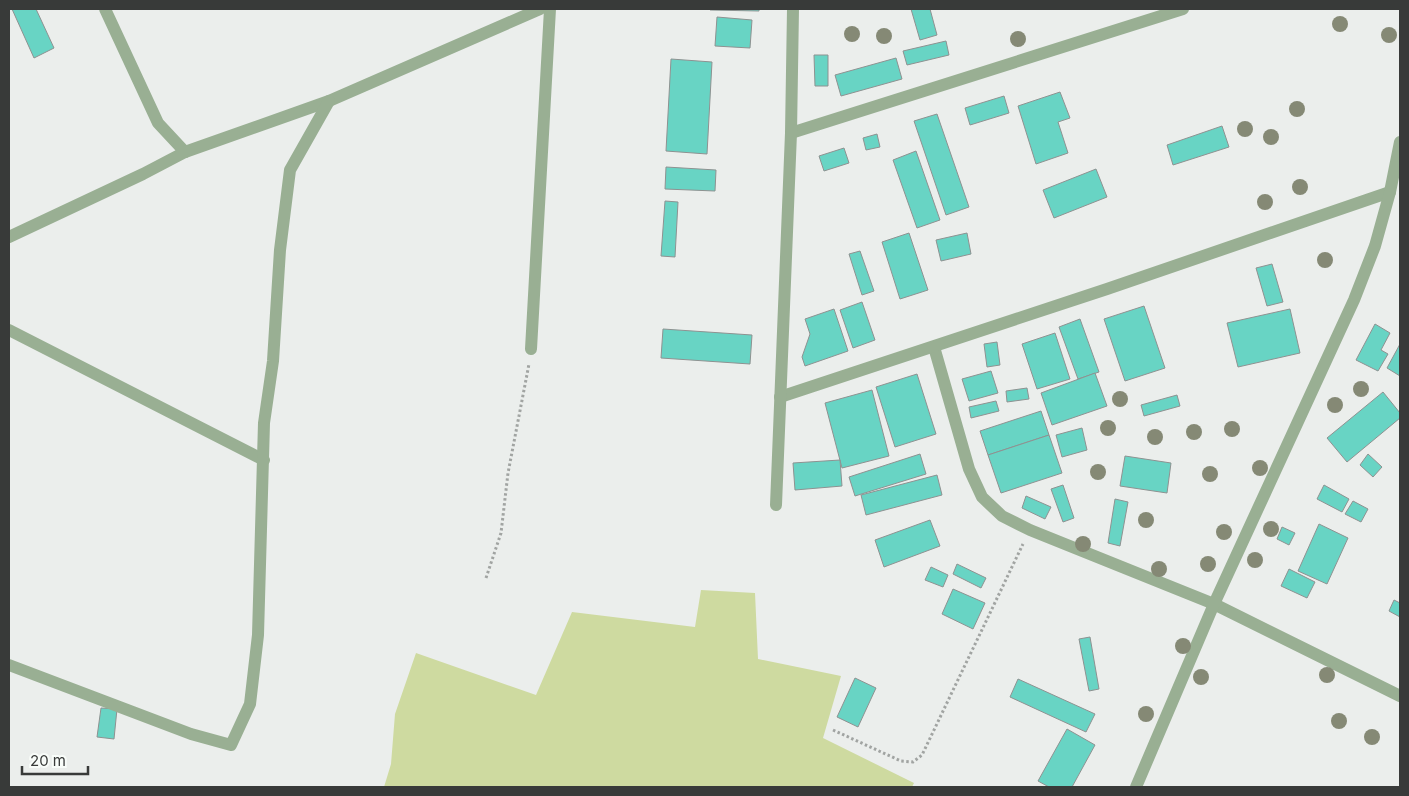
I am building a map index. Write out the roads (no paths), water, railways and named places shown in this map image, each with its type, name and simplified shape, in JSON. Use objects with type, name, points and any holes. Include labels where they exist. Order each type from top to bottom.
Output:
[{"type":"street","points":[[105,9],[158,123],[185,152]]},
{"type":"street","points":[[9,237],[143,174],[185,152],[329,101],[540,9]]},
{"type":"street","points":[[532,349],[550,9]]},
{"type":"street","points":[[776,505],[791,133],[793,9]]},
{"type":"street","points":[[791,133],[1182,9]]},
{"type":"street","points":[[9,665],[190,734],[231,745],[250,704],[252,694],[258,635],[264,423],[273,362],[280,250],[290,170],[329,101]]},
{"type":"street","points":[[1136,787],[1214,604],[1354,300],[1375,246],[1390,192],[1400,142]]},
{"type":"street","points":[[780,396],[1390,192]]},
{"type":"street","points":[[9,330],[264,460]]},
{"type":"street","points":[[934,346],[969,468],[982,497],[1002,516],[1030,530],[1214,604],[1400,696]]}]
